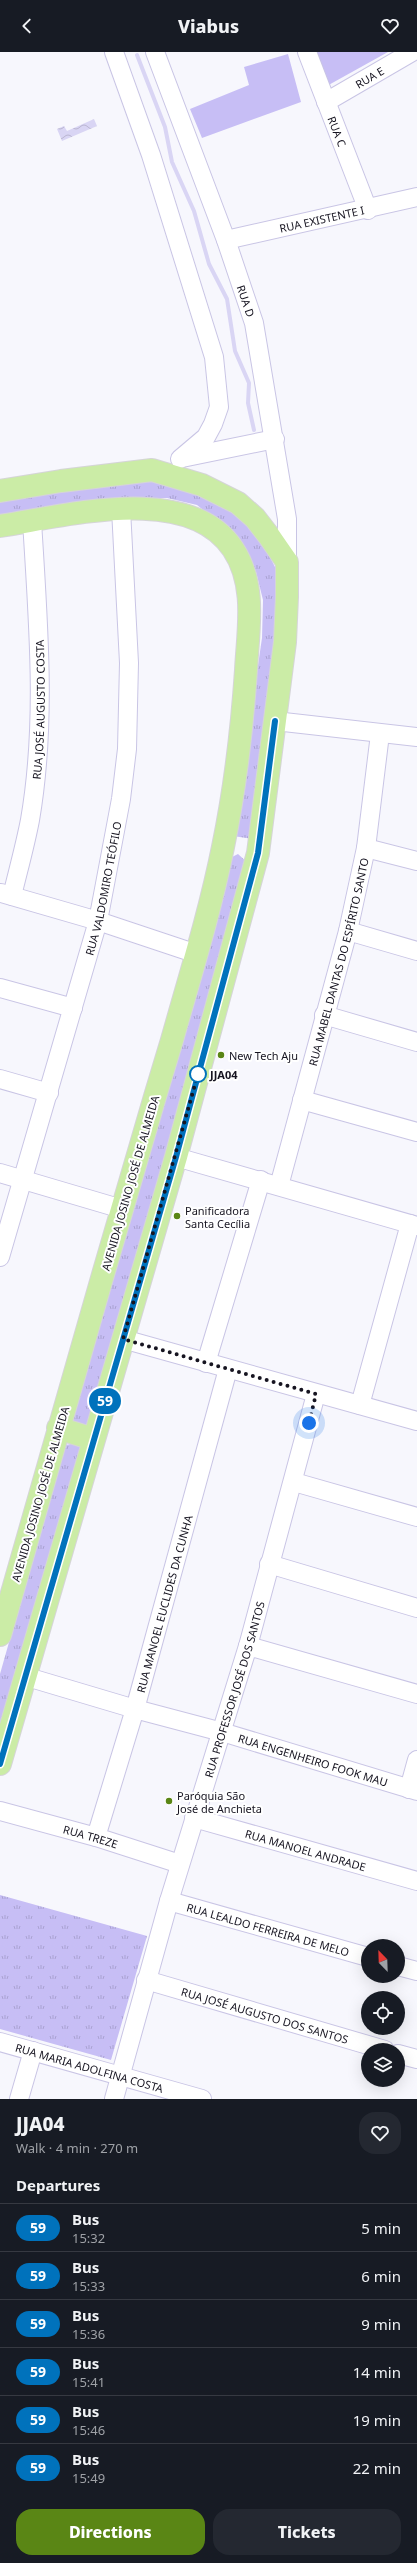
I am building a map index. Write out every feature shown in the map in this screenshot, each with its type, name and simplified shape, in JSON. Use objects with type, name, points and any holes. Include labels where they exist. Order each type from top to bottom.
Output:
[{"type":"main road","points":[[0,491],[61,481],[152,470],[202,485],[238,503],[255,518],[286,562],[284,642],[258,853],[176,1157],[24,1676],[0,1764]]},
{"type":"main road","name":"AVENIDA JOSINO JOSÉ DE ALMEIDA","points":[[0,526],[121,509],[155,508],[188,514],[213,528],[233,548],[246,576],[250,605],[242,726],[223,847],[197,954],[58,1428],[0,1635]]},
{"type":"main road","points":[[223,847],[258,853]]},
{"type":"main road","points":[[58,1428],[94,1439]]},
{"type":"street","points":[[114,52],[150,155],[214,357],[219,407],[213,424],[206,437],[180,459]]},
{"type":"street","name":"RUA D","points":[[155,52],[226,240],[254,323],[275,439],[287,519],[286,562]]},
{"type":"street","name":"RUA C","points":[[306,52],[368,210]]},
{"type":"street","name":"RUA E","points":[[326,102],[412,52]]},
{"type":"street","name":"RUA EXISTENTE I","points":[[226,240],[368,210],[417,197]]},
{"type":"street","points":[[152,470],[180,459],[275,439]]},
{"type":"street","name":"RUA VALDOMIRO TEÓFILO","points":[[0,1257],[98,921],[121,799],[127,748],[129,663],[121,509]]},
{"type":"street","name":"RUA JOSÉ AUGUSTO COSTA","points":[[6,895],[30,819],[39,731],[41,660],[32,521]]},
{"type":"street","points":[[275,721],[417,737]]},
{"type":"street","name":"RUA MABEL DANTAS DO ESPÍRITO SANTO","points":[[279,1186],[324,1015],[348,931],[366,848],[380,734]]},
{"type":"street","points":[[366,848],[417,861]]},
{"type":"street","points":[[6,895],[98,921],[197,954]]},
{"type":"street","points":[[348,931],[417,951]]},
{"type":"street","points":[[0,988],[73,1008]]},
{"type":"street","points":[[324,1015],[417,1042]]},
{"type":"street","points":[[0,1079],[49,1093]]},
{"type":"street","points":[[302,1100],[417,1132]]},
{"type":"street","points":[[176,1157],[261,1180],[414,1225],[360,1405]]},
{"type":"street","points":[[0,1173],[122,1209]]},
{"type":"street","points":[[206,1363],[261,1180]]},
{"type":"street","points":[[123,1339],[417,1421]]},
{"type":"street","name":"RUA MANOEL EUCLIDES DA CUNHA","points":[[96,1837],[135,1709],[228,1369]]},
{"type":"street","name":"RUA PROFESSOR JOSÉ DOS SANTOS","points":[[114,2099],[119,2075],[169,1901],[248,1646],[269,1564],[294,1482],[316,1394]]},
{"type":"street","points":[[294,1482],[417,1517]]},
{"type":"street","points":[[269,1564],[417,1608]]},
{"type":"street","points":[[248,1646],[417,1694]]},
{"type":"street","name":"RUA ENGENHEIRO FOOK MAU","points":[[24,1676],[135,1709],[222,1732],[413,1790]]},
{"type":"street","points":[[413,1790],[417,1760]]},
{"type":"street","name":"RUA TREZE","points":[[0,1811],[96,1837],[180,1864]]},
{"type":"street","name":"RUA MANOEL ANDRADE","points":[[194,1818],[417,1881]]},
{"type":"street","name":"RUA LEALDO FERREIRA DE MELO","points":[[169,1901],[361,1955]]},
{"type":"street","points":[[405,1968],[417,1971]]},
{"type":"street","name":"RUA JOSÉ AUGUSTO DOS SANTOS","points":[[146,1980],[361,2043]]},
{"type":"street","name":"RUA MARIA ADOLFINA COSTA","points":[[0,2042],[202,2099]]},
{"type":"street","points":[[19,2099],[33,2051]]},
{"type":"street","points":[[405,2056],[417,2059]]},
{"type":"green space","points":[[312,52],[388,52],[325,87]]},
{"type":"green space","points":[[288,54],[301,102],[202,138],[190,109],[249,85],[244,67]]},
{"type":"green space","points":[[128,480],[167,480],[228,505],[261,539],[275,567],[281,600],[253,839],[233,836],[262,638],[263,600],[256,572],[243,549],[222,525],[197,505],[167,498],[126,498],[0,519],[0,500]]},
{"type":"green space","points":[[238,854],[250,865],[89,1429],[73,1423],[73,1414],[230,858]]},
{"type":"green space","points":[[80,1444],[86,1452],[0,1748],[0,1674],[65,1445]]},
{"type":"green space","points":[[0,1895],[147,1936],[111,2060],[0,2029]]},
{"type":"water","points":[[94,119],[97,126],[62,141],[57,129],[64,126],[67,131]]},
{"type":"waterway","points":[[137,55],[165,127],[172,162],[194,211],[209,264],[227,299],[235,351],[249,383],[248,403],[254,430]]},
{"type":"bus line","name":"59","points":[[0,1764],[24,1676],[176,1157],[258,853],[275,721]]},
{"type":"place","name":"New Tech Aju","points":[[221,1055]]},
{"type":"place","name":"JJA04","points":[[198,1074]]},
{"type":"place","name":"Panificadora Santa Cecília","points":[[177,1216]]},
{"type":"place","name":"Paróquia São José de Anchieta","points":[[169,1801]]},
{"type":"route","points":[[198,1074],[176,1157],[123,1339],[316,1394],[309,1423]]}]
